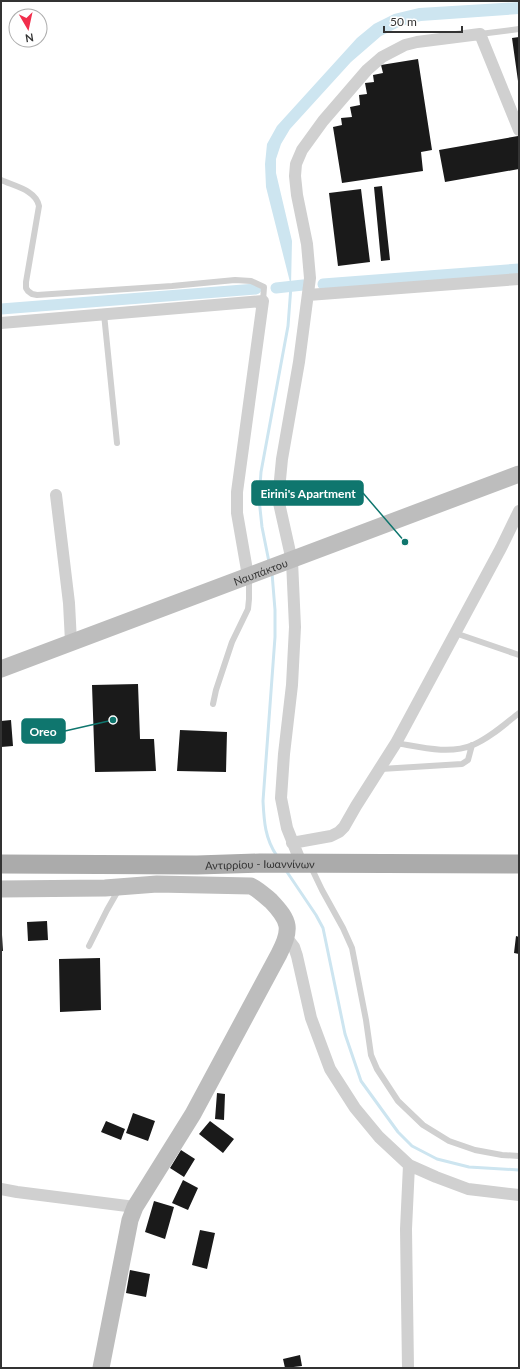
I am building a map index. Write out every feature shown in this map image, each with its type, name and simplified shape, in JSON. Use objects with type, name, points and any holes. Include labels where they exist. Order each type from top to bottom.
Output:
[{"type":"main road","name":"Αντιρρίου - Ιωαννίνων","points":[[1,864],[519,864]]},
{"type":"street","points":[[302,863],[292,843],[287,828],[281,798],[284,754],[292,686],[295,635],[288,562],[279,503],[279,476],[300,362],[310,278],[309,255],[297,195],[295,176],[296,164],[302,150],[323,121],[367,70],[382,56],[405,45],[417,42],[480,34],[519,130]]},
{"type":"street","points":[[308,295],[519,279]]},
{"type":"street","points":[[1,322],[263,302],[237,492],[237,513],[255,574]]},
{"type":"street","name":"Ναυπάκτου","points":[[1,670],[71,642],[288,562],[519,474]]},
{"type":"street","points":[[56,495],[67,587],[71,642]]},
{"type":"street","points":[[292,843],[331,836],[341,831],[396,743],[519,512]]},
{"type":"street","points":[[251,886],[255,863]]},
{"type":"street","points":[[1,889],[105,888],[157,884],[251,886],[263,893],[284,915],[287,924],[287,938],[193,1114],[134,1206],[101,1368]]},
{"type":"street","points":[[287,938],[294,947],[297,956],[311,1018],[330,1069],[355,1108],[379,1137],[409,1165],[468,1189],[519,1195]]},
{"type":"street","points":[[408,1368],[406,1229],[409,1165]]},
{"type":"street","points":[[1,1189],[134,1206]]},
{"type":"lane","points":[[480,34],[519,29]]},
{"type":"lane","points":[[1,180],[30,193],[36,198],[39,204],[26,282],[26,288],[32,294],[37,296],[60,295],[235,280],[251,281],[262,285],[265,291],[263,302]]},
{"type":"lane","points":[[104,314],[117,443]]},
{"type":"lane","points":[[213,704],[216,690],[230,649],[248,609],[255,574]]},
{"type":"lane","points":[[455,633],[519,655]]},
{"type":"lane","points":[[396,743],[444,750],[460,749],[472,745],[519,713]]},
{"type":"lane","points":[[380,769],[462,764],[468,760],[472,745]]},
{"type":"lane","points":[[302,863],[322,890],[352,948],[371,1055],[377,1069],[398,1101],[424,1125],[449,1141],[475,1150],[502,1155],[519,1156]]},
{"type":"lane","points":[[89,946],[121,886]]},
{"type":"water","points":[[519,2],[519,14],[421,21],[401,26],[381,36],[351,62],[290,129],[281,144],[276,159],[276,173],[292,241],[291,286],[266,187],[265,164],[267,144],[277,126],[357,38],[374,24],[394,14],[419,8]]},
{"type":"building","points":[[519,37],[519,81],[518,81],[512,38]]},
{"type":"building","points":[[418,59],[432,150],[421,152],[423,171],[342,183],[333,127],[342,125],[341,118],[352,117],[350,107],[360,105],[359,95],[367,94],[365,83],[374,82],[373,75],[383,73],[381,65]]},
{"type":"building","points":[[518,136],[519,169],[445,182],[439,150]]},
{"type":"building","points":[[382,186],[390,260],[381,261],[374,187]]},
{"type":"building","points":[[361,189],[370,262],[338,266],[329,193]]},
{"type":"building","points":[[138,684],[140,739],[154,739],[156,771],[95,772],[92,685]]},
{"type":"building","points":[[11,720],[13,746],[1,747],[1,721]]},
{"type":"building","points":[[180,730],[227,732],[226,772],[177,771]]},
{"type":"building","points":[[47,921],[48,940],[28,941],[27,922]]},
{"type":"building","points":[[2,935],[3,951],[1,951]]},
{"type":"building","points":[[516,936],[519,937],[519,954],[514,953]]},
{"type":"building","points":[[100,958],[101,1010],[60,1012],[59,959]]},
{"type":"building","points":[[217,1093],[225,1094],[224,1120],[215,1119]]},
{"type":"building","points":[[133,1113],[155,1121],[148,1141],[126,1133]]},
{"type":"building","points":[[106,1121],[125,1129],[121,1140],[101,1132]]},
{"type":"building","points":[[210,1121],[234,1139],[223,1153],[199,1134]]},
{"type":"building","points":[[181,1150],[195,1159],[184,1177],[170,1168]]},
{"type":"building","points":[[183,1180],[198,1188],[188,1210],[172,1203]]},
{"type":"building","points":[[154,1201],[174,1207],[165,1239],[145,1232]]},
{"type":"building","points":[[200,1230],[215,1233],[207,1269],[192,1265]]},
{"type":"building","points":[[130,1270],[150,1274],[146,1297],[126,1293]]},
{"type":"building","points":[[300,1355],[302,1366],[285,1368],[283,1359]]},
{"type":"waterway","points":[[323,284],[519,269]]},
{"type":"waterway","points":[[276,288],[303,285]]},
{"type":"waterway","points":[[269,562],[262,527],[259,499],[261,472],[288,326],[291,286]]},
{"type":"waterway","points":[[1,309],[256,289]]},
{"type":"waterway","points":[[272,573],[275,610],[275,637],[263,801],[268,836],[277,856]]},
{"type":"waterway","points":[[285,869],[323,928],[345,1034],[361,1081],[398,1132],[412,1146],[437,1159],[469,1167],[519,1170]]},
{"type":"place","name":"Eirini's Apartment","points":[[405,542]]},
{"type":"place","name":"Oreo","points":[[113,720]]}]
